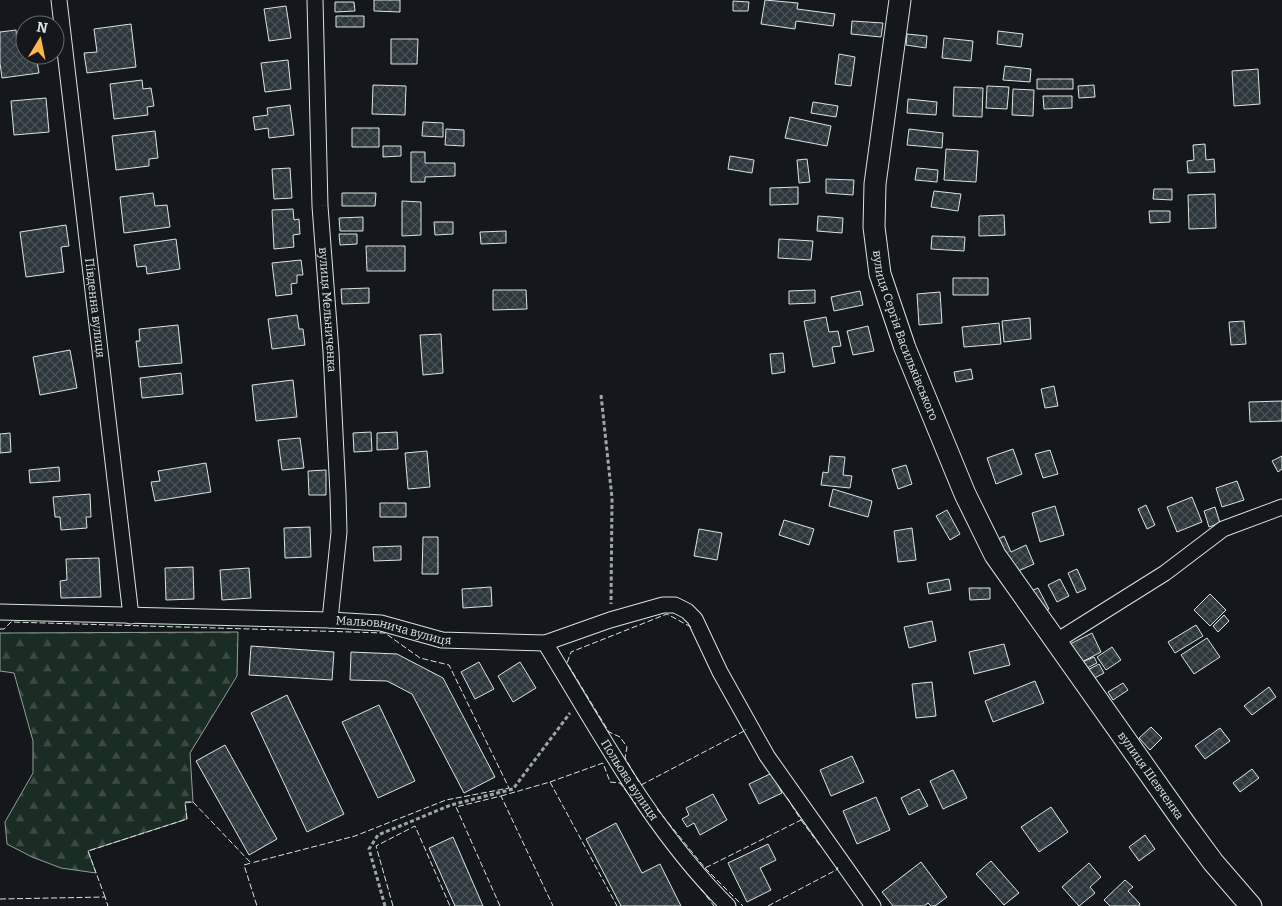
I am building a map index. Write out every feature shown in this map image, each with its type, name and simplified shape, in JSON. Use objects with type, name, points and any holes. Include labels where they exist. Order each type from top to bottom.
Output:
[{"type":"street","name":"Південна вулиця","points":[[59,0],[132,616]]},
{"type":"street","name":"вулиця Мельниченка","points":[[315,0],[320,206],[331,352],[339,532],[330,620]]},
{"type":"street","name":"вулиця Сергія Васильківського","points":[[900,0],[875,184],[874,227],[880,274],[905,348],[965,494],[995,555],[1055,642]]},
{"type":"street","points":[[1055,642],[1165,573],[1223,529],[1282,507]]},
{"type":"street","name":"Мальовнича вулиця","points":[[0,612],[330,620],[381,624],[442,640],[545,643],[610,620],[663,605],[675,606],[687,611],[695,620],[720,672],[768,756],[873,906]]},
{"type":"street","name":"вулиця Шевченка","points":[[1055,642],[1202,847],[1251,906]]},
{"type":"street","name":"Польова вулиця","points":[[545,643],[648,810],[702,880],[728,906]]},
{"type":"path","points":[[601,395],[612,498],[610,620]]},
{"type":"path","points":[[385,906],[369,849],[378,834],[451,805],[513,789],[580,700]]},
{"type":"green space","points":[[238,632],[237,676],[190,753],[193,802],[185,803],[187,819],[88,851],[96,873],[61,868],[32,857],[7,844],[5,822],[33,773],[33,741],[14,673],[0,671],[0,633]]},
{"type":"building","points":[[374,0],[400,0],[400,12],[374,11]]},
{"type":"building","points":[[765,0],[798,3],[797,9],[835,14],[833,26],[796,21],[795,29],[761,24]]},
{"type":"building","points":[[733,1],[749,2],[748,11],[733,11]]},
{"type":"building","points":[[335,2],[354,2],[355,11],[335,12]]},
{"type":"building","points":[[286,6],[291,38],[269,41],[264,9]]},
{"type":"building","points":[[336,16],[364,16],[364,27],[336,27]]},
{"type":"building","points":[[852,21],[883,23],[881,37],[851,34]]},
{"type":"building","points":[[131,24],[136,67],[87,73],[84,53],[97,52],[94,29]]},
{"type":"building","points":[[15,30],[15,65],[38,65],[39,73],[2,78],[0,32]]},
{"type":"building","points":[[998,31],[1023,34],[1021,47],[997,44]]},
{"type":"building","points":[[907,34],[927,36],[926,48],[906,45]]},
{"type":"building","points":[[944,38],[973,41],[971,61],[942,58]]},
{"type":"building","points":[[391,39],[418,39],[417,64],[391,64]]},
{"type":"building","points":[[839,54],[855,57],[851,86],[835,84]]},
{"type":"building","points":[[288,60],[291,89],[265,92],[261,63]]},
{"type":"building","points":[[1005,66],[1031,69],[1030,82],[1003,80]]},
{"type":"building","points":[[1258,69],[1260,104],[1234,106],[1232,71]]},
{"type":"building","points":[[1037,79],[1073,79],[1073,89],[1037,89]]},
{"type":"building","points":[[142,80],[143,89],[151,88],[154,106],[147,107],[148,115],[114,119],[110,84]]},
{"type":"building","points":[[373,85],[406,86],[405,115],[372,114]]},
{"type":"building","points":[[1094,85],[1095,97],[1079,98],[1078,86]]},
{"type":"building","points":[[987,86],[1009,87],[1007,109],[986,108]]},
{"type":"building","points":[[954,87],[983,88],[982,117],[953,116]]},
{"type":"building","points":[[1013,89],[1034,90],[1033,116],[1012,115]]},
{"type":"building","points":[[1043,96],[1072,96],[1072,108],[1044,109]]},
{"type":"building","points":[[46,98],[49,132],[14,135],[11,101]]},
{"type":"building","points":[[908,99],[937,102],[936,115],[907,113]]},
{"type":"building","points":[[813,102],[838,106],[836,117],[811,113]]},
{"type":"building","points":[[290,105],[294,135],[269,138],[268,128],[255,130],[253,117],[268,115],[267,108]]},
{"type":"building","points":[[790,117],[831,126],[827,146],[785,138]]},
{"type":"building","points":[[423,122],[443,123],[443,137],[422,136]]},
{"type":"building","points":[[352,128],[379,128],[379,147],[352,147]]},
{"type":"building","points":[[446,129],[464,130],[464,146],[445,145]]},
{"type":"building","points":[[909,129],[943,133],[942,148],[907,145]]},
{"type":"building","points":[[155,131],[158,158],[149,159],[149,166],[116,170],[112,136]]},
{"type":"building","points":[[1205,144],[1206,160],[1214,159],[1215,172],[1188,173],[1187,161],[1194,160],[1193,145]]},
{"type":"building","points":[[383,146],[401,146],[401,156],[383,157]]},
{"type":"building","points":[[946,149],[978,151],[976,182],[944,180]]},
{"type":"building","points":[[411,152],[425,152],[425,163],[455,163],[455,176],[425,177],[425,182],[411,182]]},
{"type":"building","points":[[730,156],[754,160],[752,173],[728,169]]},
{"type":"building","points":[[807,159],[810,182],[799,183],[797,160]]},
{"type":"building","points":[[290,168],[292,198],[274,199],[272,169]]},
{"type":"building","points":[[917,168],[938,170],[937,182],[915,180]]},
{"type":"building","points":[[826,179],[854,180],[853,195],[826,193]]},
{"type":"building","points":[[798,187],[798,204],[770,205],[770,188]]},
{"type":"building","points":[[1154,189],[1172,189],[1172,200],[1153,199]]},
{"type":"building","points":[[934,191],[961,194],[958,211],[931,207]]},
{"type":"building","points":[[153,193],[155,206],[167,205],[170,227],[124,233],[120,197]]},
{"type":"building","points":[[342,193],[376,193],[375,206],[342,206]]},
{"type":"building","points":[[1215,194],[1216,228],[1189,229],[1188,195]]},
{"type":"building","points":[[402,201],[421,202],[421,235],[402,236]]},
{"type":"building","points":[[293,209],[294,220],[299,219],[300,234],[293,235],[294,247],[274,249],[272,210]]},
{"type":"building","points":[[1149,211],[1170,211],[1170,222],[1150,223]]},
{"type":"building","points":[[1004,215],[1005,235],[979,236],[979,216]]},
{"type":"building","points":[[818,216],[843,218],[842,233],[817,231]]},
{"type":"building","points":[[363,217],[363,231],[340,231],[339,218]]},
{"type":"building","points":[[434,222],[453,222],[453,234],[435,235]]},
{"type":"building","points":[[66,225],[69,246],[61,247],[64,272],[26,277],[20,232]]},
{"type":"building","points":[[506,231],[506,243],[481,244],[480,232]]},
{"type":"building","points":[[339,234],[357,234],[357,244],[340,245]]},
{"type":"building","points":[[932,236],[965,237],[964,251],[931,249]]},
{"type":"building","points":[[176,239],[180,269],[147,274],[146,266],[137,267],[134,245]]},
{"type":"building","points":[[779,239],[813,241],[811,260],[778,258]]},
{"type":"building","points":[[366,246],[405,246],[405,271],[367,271]]},
{"type":"building","points":[[301,260],[303,275],[297,275],[297,283],[291,284],[292,294],[276,296],[272,263]]},
{"type":"building","points":[[953,278],[988,278],[988,295],[953,295]]},
{"type":"building","points":[[369,288],[369,303],[342,304],[341,289]]},
{"type":"building","points":[[493,290],[526,290],[527,309],[493,310]]},
{"type":"building","points":[[815,290],[815,303],[789,304],[789,291]]},
{"type":"building","points":[[860,291],[863,305],[834,311],[831,297]]},
{"type":"building","points":[[940,292],[942,323],[919,325],[917,294]]},
{"type":"building","points":[[297,315],[299,329],[303,329],[305,345],[272,349],[268,319]]},
{"type":"building","points":[[826,317],[829,332],[838,331],[841,346],[832,347],[835,363],[813,367],[804,321]]},
{"type":"building","points":[[1030,318],[1031,339],[1004,342],[1002,321]]},
{"type":"building","points":[[1244,321],[1246,344],[1231,345],[1229,322]]},
{"type":"building","points":[[999,323],[1001,344],[964,347],[962,327]]},
{"type":"building","points":[[178,325],[182,363],[139,367],[136,341],[140,341],[139,329]]},
{"type":"building","points":[[868,326],[874,351],[853,355],[847,331]]},
{"type":"building","points":[[441,334],[443,373],[423,375],[420,335]]},
{"type":"building","points":[[70,350],[77,388],[40,395],[33,357]]},
{"type":"building","points":[[783,353],[785,372],[772,374],[770,354]]},
{"type":"building","points":[[971,369],[973,379],[956,382],[954,372]]},
{"type":"building","points":[[181,373],[183,394],[142,398],[140,378]]},
{"type":"building","points":[[293,380],[297,417],[256,421],[252,385]]},
{"type":"building","points":[[1054,386],[1058,406],[1045,408],[1041,389]]},
{"type":"building","points":[[1282,401],[1282,421],[1250,422],[1249,402]]},
{"type":"building","points":[[371,432],[372,451],[354,452],[353,433]]},
{"type":"building","points":[[397,432],[398,449],[377,450],[377,433]]},
{"type":"building","points":[[10,433],[11,452],[0,453],[0,434]]},
{"type":"building","points":[[300,438],[304,468],[282,470],[278,440]]},
{"type":"building","points":[[1013,449],[1022,474],[996,484],[987,458]]},
{"type":"building","points":[[1050,450],[1058,474],[1043,478],[1035,454]]},
{"type":"building","points":[[427,451],[430,487],[408,489],[405,453]]},
{"type":"building","points":[[830,456],[845,457],[843,475],[852,476],[850,488],[821,485],[823,472],[828,473]]},
{"type":"building","points":[[1282,456],[1282,469],[1278,472],[1272,461]]},
{"type":"building","points":[[206,463],[211,492],[155,501],[151,482],[160,481],[158,471]]},
{"type":"building","points":[[906,465],[912,484],[898,489],[892,469]]},
{"type":"building","points":[[59,467],[60,481],[30,483],[29,470]]},
{"type":"building","points":[[326,470],[326,495],[309,495],[308,471]]},
{"type":"building","points":[[1237,481],[1244,500],[1222,507],[1216,488]]},
{"type":"building","points":[[833,489],[872,501],[868,517],[829,506]]},
{"type":"building","points":[[90,494],[91,517],[86,517],[87,528],[61,530],[60,517],[55,517],[53,497]]},
{"type":"building","points":[[1192,497],[1202,522],[1177,532],[1167,507]]},
{"type":"building","points":[[380,503],[406,503],[406,517],[380,517]]},
{"type":"building","points":[[1146,505],[1155,525],[1147,529],[1138,509]]},
{"type":"building","points":[[1055,506],[1064,535],[1040,542],[1032,513]]},
{"type":"building","points":[[1215,507],[1220,523],[1209,527],[1204,511]]},
{"type":"building","points":[[947,510],[960,534],[950,540],[936,516]]},
{"type":"building","points":[[784,520],[814,529],[809,545],[779,535]]},
{"type":"building","points":[[310,527],[311,557],[285,558],[284,528]]},
{"type":"building","points":[[912,528],[916,560],[898,562],[894,531]]},
{"type":"building","points":[[699,529],[722,533],[717,560],[694,556]]},
{"type":"building","points":[[1004,536],[1011,552],[1026,545],[1034,564],[1009,575],[994,541]]},
{"type":"building","points":[[423,537],[438,537],[438,574],[422,574]]},
{"type":"building","points":[[401,546],[401,560],[374,561],[373,547]]},
{"type":"building","points":[[99,558],[101,597],[61,598],[60,581],[67,580],[66,559]]},
{"type":"building","points":[[193,567],[194,599],[166,600],[165,568]]},
{"type":"building","points":[[249,568],[251,598],[222,600],[220,570]]},
{"type":"building","points":[[1077,569],[1086,589],[1077,593],[1068,573]]},
{"type":"building","points":[[949,579],[951,590],[929,594],[927,583]]},
{"type":"building","points":[[1060,579],[1069,596],[1057,602],[1048,585]]},
{"type":"building","points":[[491,587],[492,606],[463,608],[462,589]]},
{"type":"building","points":[[969,588],[990,588],[990,599],[970,600]]},
{"type":"building","points":[[1038,588],[1049,609],[1042,612],[1031,591]]},
{"type":"building","points":[[1210,594],[1226,610],[1210,626],[1194,610]]},
{"type":"building","points":[[1224,615],[1229,621],[1218,632],[1213,626]]},
{"type":"building","points":[[932,621],[936,641],[909,648],[904,627]]},
{"type":"building","points":[[1196,625],[1203,636],[1175,653],[1168,642]]},
{"type":"building","points":[[1092,633],[1101,652],[1078,664],[1068,645]]},
{"type":"building","points":[[1207,638],[1220,657],[1194,674],[1181,655]]},
{"type":"building","points":[[1004,644],[1010,665],[974,674],[969,652]]},
{"type":"building","points":[[251,646],[334,652],[332,680],[249,675]]},
{"type":"building","points":[[1112,647],[1121,660],[1106,670],[1097,657]]},
{"type":"building","points":[[351,652],[397,654],[443,678],[495,777],[464,793],[412,694],[387,681],[350,680]]},
{"type":"building","points":[[1094,657],[1097,663],[1081,671],[1078,664]]},
{"type":"building","points":[[479,662],[494,689],[475,699],[461,672]]},
{"type":"building","points":[[520,662],[536,688],[513,702],[498,676]]},
{"type":"building","points":[[1099,664],[1104,673],[1089,681],[1084,672]]},
{"type":"building","points":[[1035,681],[1044,703],[993,722],[985,701]]},
{"type":"building","points":[[932,682],[936,716],[916,718],[912,684]]},
{"type":"building","points":[[1123,683],[1128,690],[1113,700],[1108,692]]},
{"type":"building","points":[[1269,687],[1276,697],[1252,715],[1244,706]]},
{"type":"building","points":[[287,695],[344,814],[307,832],[251,713]]},
{"type":"building","points":[[379,705],[415,781],[378,798],[342,722]]},
{"type":"building","points":[[1151,727],[1162,738],[1150,750],[1139,738]]},
{"type":"building","points":[[1220,728],[1230,741],[1205,759],[1195,746]]},
{"type":"building","points":[[225,745],[277,839],[249,855],[196,761]]},
{"type":"building","points":[[852,756],[864,782],[831,796],[820,770]]},
{"type":"building","points":[[1252,769],[1259,778],[1240,792],[1233,783]]},
{"type":"building","points":[[953,770],[967,798],[943,809],[930,781]]},
{"type":"building","points":[[772,773],[782,793],[759,804],[749,784]]},
{"type":"building","points":[[919,789],[928,806],[909,815],[901,798]]},
{"type":"building","points":[[713,794],[727,820],[700,835],[694,823],[687,827],[682,819],[689,815],[686,808]]},
{"type":"building","points":[[876,797],[890,830],[857,844],[843,811]]},
{"type":"building","points":[[1051,807],[1068,832],[1039,852],[1021,827]]},
{"type":"building","points":[[616,823],[642,873],[660,864],[681,906],[621,906],[586,839]]},
{"type":"building","points":[[1145,835],[1155,849],[1139,861],[1129,847]]},
{"type":"building","points":[[453,837],[483,906],[455,906],[429,848]]},
{"type":"building","points":[[768,844],[776,860],[760,868],[771,890],[747,902],[728,863]]},
{"type":"building","points":[[991,861],[1019,893],[1004,905],[976,874]]},
{"type":"building","points":[[921,862],[947,897],[935,906],[931,906],[928,903],[924,906],[893,906],[882,892]]},
{"type":"building","points":[[1089,863],[1101,877],[1090,887],[1095,893],[1079,906],[1062,887]]},
{"type":"building","points":[[1125,880],[1133,887],[1128,891],[1140,904],[1139,906],[1110,906],[1104,900]]},
{"type":"fence","points":[[639,782],[625,758],[627,747],[620,737],[609,732],[567,663],[571,652],[667,614],[691,627],[692,630]]},
{"type":"fence","points":[[0,629],[4,629],[11,622],[385,633],[420,658],[449,665],[509,788],[446,800],[355,836],[251,863]]},
{"type":"fence","points":[[641,785],[745,729]]},
{"type":"fence","points":[[550,782],[603,763],[610,782],[620,783],[636,804]]},
{"type":"fence","points":[[501,796],[550,782],[617,906]]},
{"type":"fence","points":[[500,906],[456,807],[501,796],[553,906]]},
{"type":"fence","points":[[657,809],[705,868],[801,820],[786,796]]},
{"type":"fence","points":[[105,897],[88,851],[187,819],[185,802],[193,802],[251,863],[244,865],[257,906]]},
{"type":"fence","points":[[801,820],[821,847]]},
{"type":"fence","points":[[393,906],[376,846],[415,826],[450,906]]},
{"type":"fence","points":[[768,906],[838,869],[837,867]]},
{"type":"fence","points":[[705,868],[743,906]]},
{"type":"fence","points":[[701,889],[714,906]]},
{"type":"fence","points":[[0,899],[105,897],[108,906]]}]
